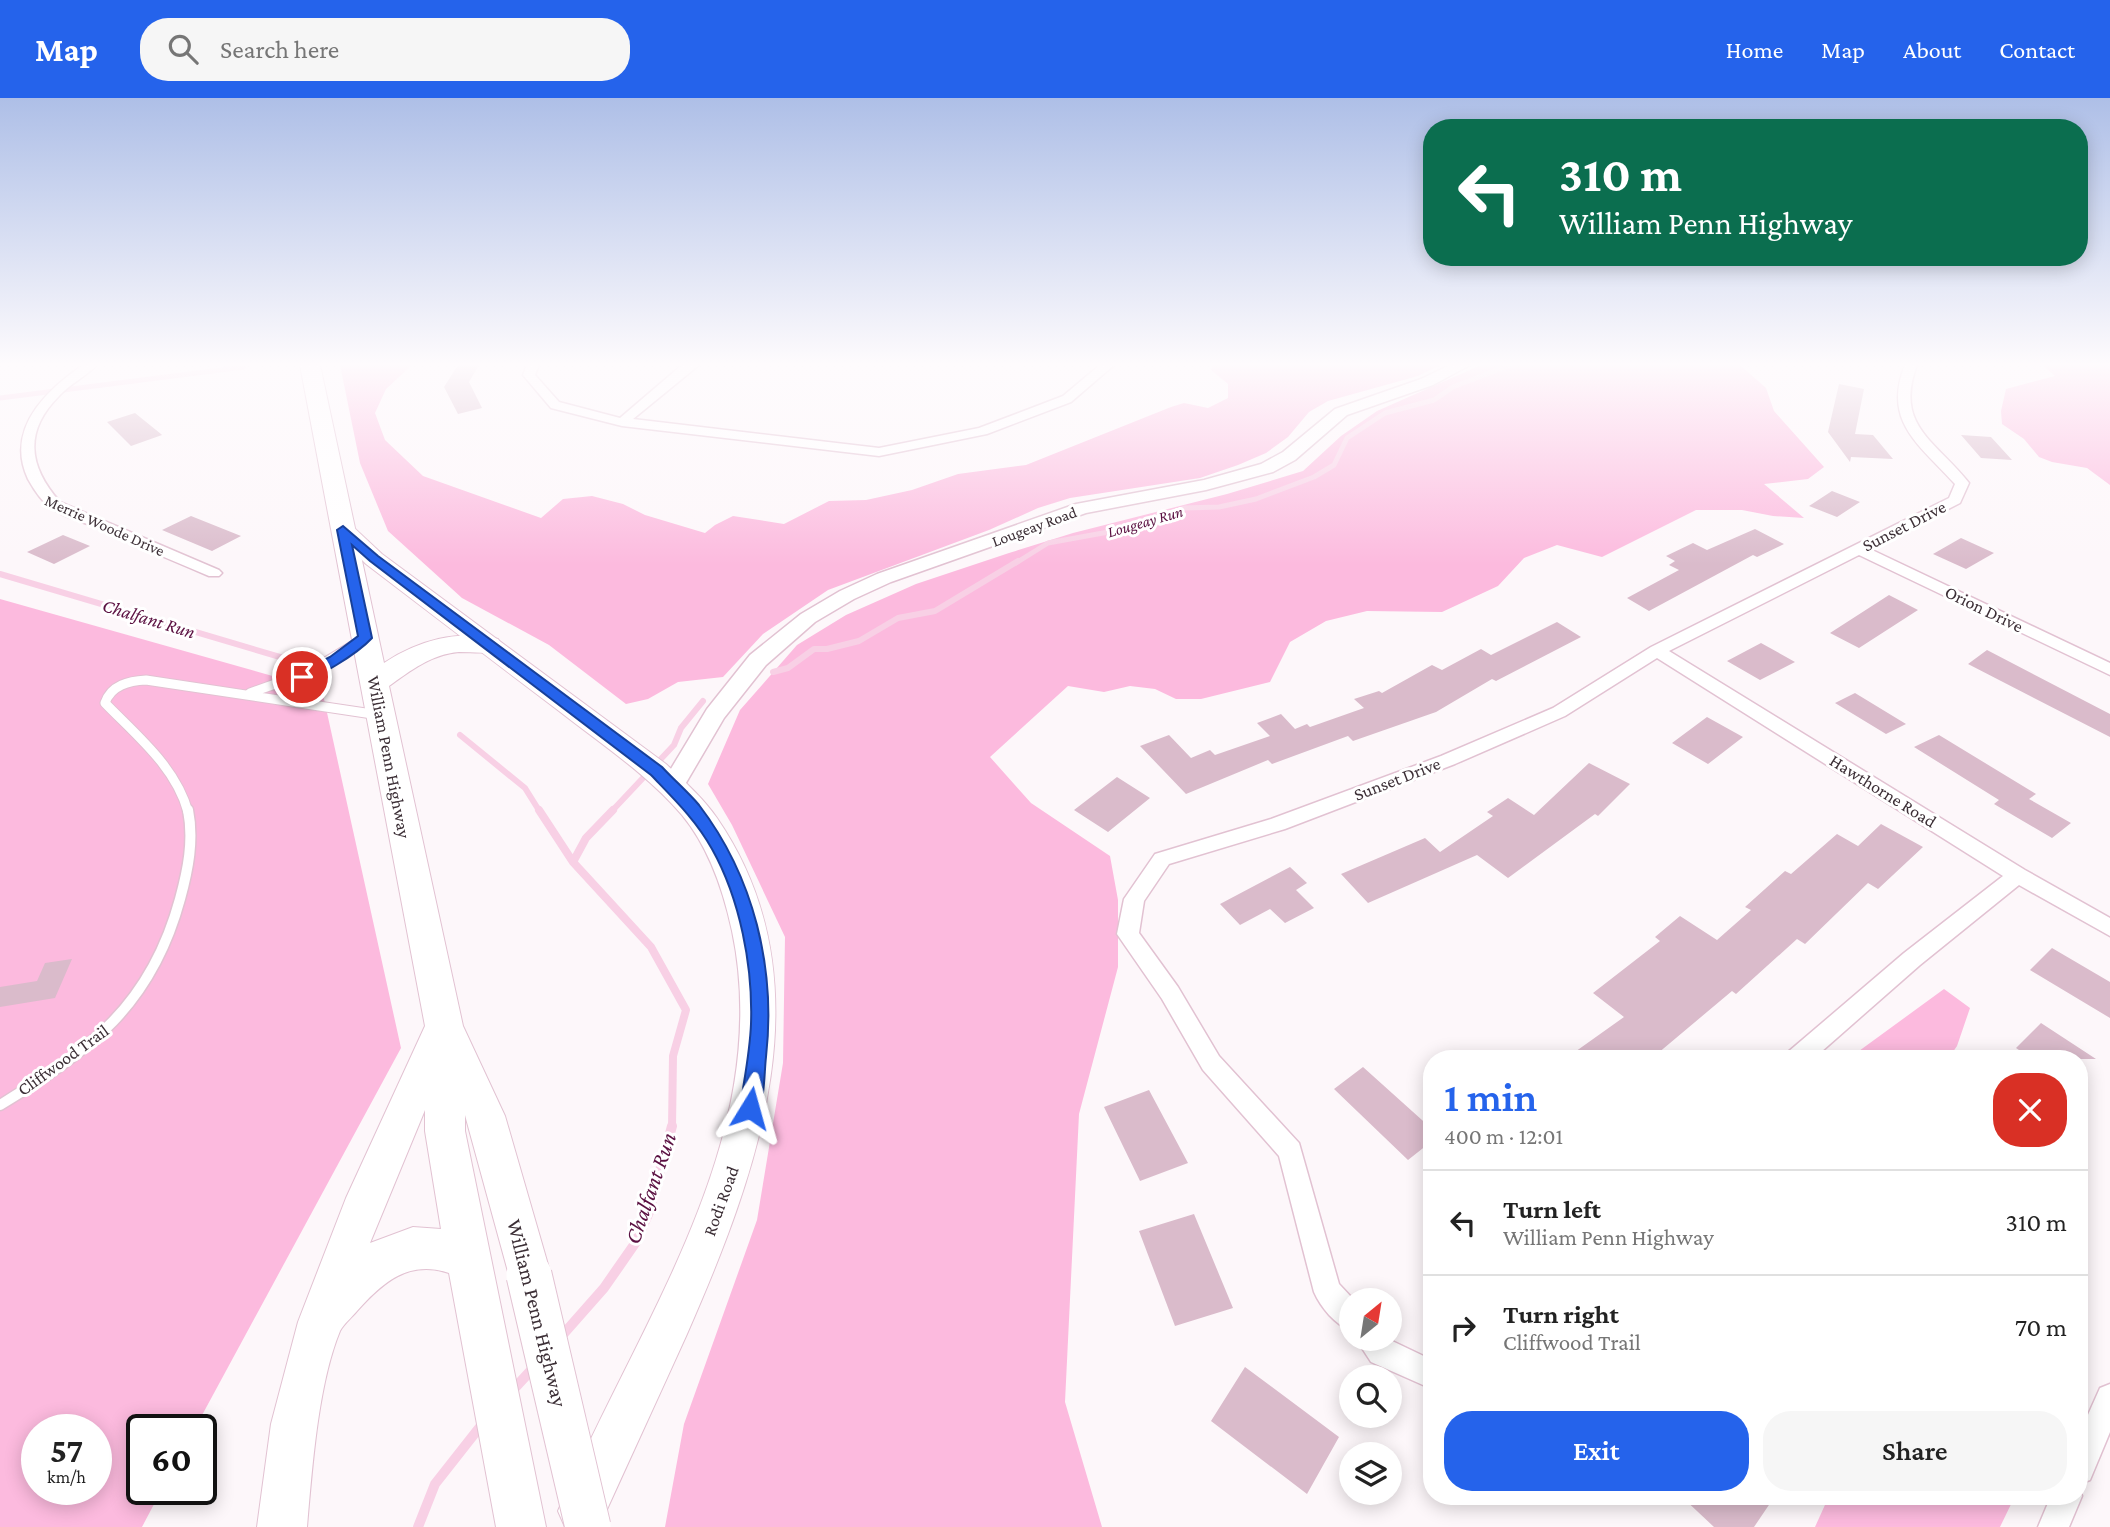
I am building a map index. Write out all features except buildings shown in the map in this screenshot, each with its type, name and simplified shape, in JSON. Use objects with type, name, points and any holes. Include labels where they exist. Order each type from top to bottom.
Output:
[{"type":"highway","name":"William Penn Highway","points":[[323,432],[443,1026],[445,1131],[521,1527]]},
{"type":"highway","points":[[377,700],[407,660],[433,648],[460,643],[488,645]]},
{"type":"highway","name":"William Penn Highway","points":[[443,1026],[485,1116],[529,1275],[588,1527]]},
{"type":"highway","points":[[282,1527],[296,1417],[320,1322],[345,1248],[443,1026]]},
{"type":"highway","points":[[320,1322],[355,1282],[383,1259],[398,1252],[429,1247],[470,1260]]},
{"type":"main road","name":"Rodi Road","points":[[343,530],[374,558],[660,775],[692,807],[718,845],[743,907],[760,989],[757,1063],[750,1108],[719,1213],[575,1527]]},
{"type":"street","name":"Merrie Woode Drive","points":[[19,432],[15,438],[15,466],[39,495],[71,513],[214,573]]},
{"type":"street","points":[[705,432],[879,452],[979,432]]},
{"type":"street","name":"Lougeay Road","points":[[660,775],[715,714],[758,660],[808,618],[846,595],[884,578],[1082,508],[1206,485],[1267,468],[1289,456],[1318,432]]},
{"type":"street","name":"Sunset Drive","points":[[1339,1304],[1328,1292],[1290,1150],[1211,1063],[1170,993],[1128,934],[1134,899],[1162,859],[1278,824],[1448,760],[1559,712],[1657,651],[1955,500],[1962,484],[1914,432]]},
{"type":"street","name":"Orion Drive","points":[[1859,549],[2110,670]]},
{"type":"street","name":"Hawthorne Road","points":[[1657,651],[2018,875],[2110,928]]},
{"type":"street","points":[[1806,1050],[1912,959],[2018,875]]},
{"type":"street","points":[[1380,1351],[1423,1371]]},
{"type":"street","points":[[2088,1448],[2110,1398]]},
{"type":"street","points":[[2053,1527],[2063,1505]]},
{"type":"lane","name":"Cliffwood Trail","points":[[243,695],[302,677],[334,660],[365,638]]},
{"type":"lane","name":"Cliffwood Trail","points":[[0,1105],[107,1030],[125,1012],[139,994],[165,943],[183,887],[191,845],[186,804],[171,774],[105,703],[105,699],[116,687],[138,680],[243,695],[377,700]]},
{"type":"shaded area","points":[[354,432],[382,432],[385,440],[423,476],[541,518],[563,499],[592,496],[705,533],[733,516],[784,524],[829,501],[866,500],[912,490],[958,474],[1026,465],[1109,432],[1292,432],[1266,453],[1200,478],[1070,498],[828,590],[763,634],[723,677],[678,682],[648,699],[626,704],[549,645],[462,598],[388,531],[360,463]]},
{"type":"shaded area","points":[[1347,432],[1792,432],[1824,467],[1808,479],[1764,484],[1804,518],[1742,510],[1696,510],[1602,557],[1557,545],[1524,558],[1498,586],[1442,612],[1367,611],[1326,621],[1290,642],[1270,682],[1201,699],[1176,699],[1155,689],[1130,686],[1104,692],[1068,686],[990,757],[1031,803],[1110,856],[1118,900],[1118,967],[1079,1114],[1065,1402],[1102,1527],[665,1527],[684,1424],[757,1220],[783,1063],[785,937],[732,825],[708,784],[740,710],[797,645],[846,615],[916,584],[1009,553],[1303,471]]},
{"type":"shaded area","points":[[2013,432],[2110,432],[2110,485],[2087,468],[2039,457],[2024,439]]},
{"type":"shaded area","points":[[0,599],[322,690],[401,1048],[203,1414],[126,1414],[126,1505],[154,1505],[142,1527],[0,1527]]},
{"type":"shaded area","points":[[1944,989],[1970,1008],[1954,1050],[1860,1050]]},
{"type":"shaded area","points":[[1825,1505],[2011,1505],[2000,1527],[1815,1527]]},
{"type":"waterway","name":"Lougeay Run","points":[[1016,563],[1048,543],[1125,529],[1159,520],[1184,508],[1219,507],[1256,499],[1314,477],[1334,465],[1347,438],[1357,432]]},
{"type":"waterway","name":"Lougeay Run","points":[[773,672],[788,668],[814,649],[827,649],[859,641],[898,618],[935,611],[1018,561]]},
{"type":"waterway","name":"Chalfant Run","points":[[0,574],[297,662]]},
{"type":"waterway","name":"Lougeay Run","points":[[611,812],[674,745],[681,728],[703,701]]},
{"type":"waterway","name":"Chalfant Run","points":[[460,735],[525,788],[540,812]]},
{"type":"waterway","name":"Chalfant Run","points":[[539,810],[573,862]]},
{"type":"waterway","name":"Lougeay Run","points":[[573,862],[586,838],[613,810]]},
{"type":"waterway","name":"Chalfant Run","points":[[573,862],[651,947],[686,1010],[673,1056],[672,1127]]},
{"type":"waterway","name":"Chalfant Run","points":[[559,1339],[604,1288],[636,1242],[649,1212],[672,1126]]},
{"type":"waterway","name":"Chalfant Run","points":[[512,1391],[535,1366]]},
{"type":"waterway","name":"Chalfant Run","points":[[418,1527],[435,1484],[483,1423]]},
{"type":"route","points":[[302,677],[334,660],[365,638],[343,530],[364,551],[656,771],[692,807],[718,845],[730,870],[749,926],[760,989],[757,1063],[750,1108]]}]
